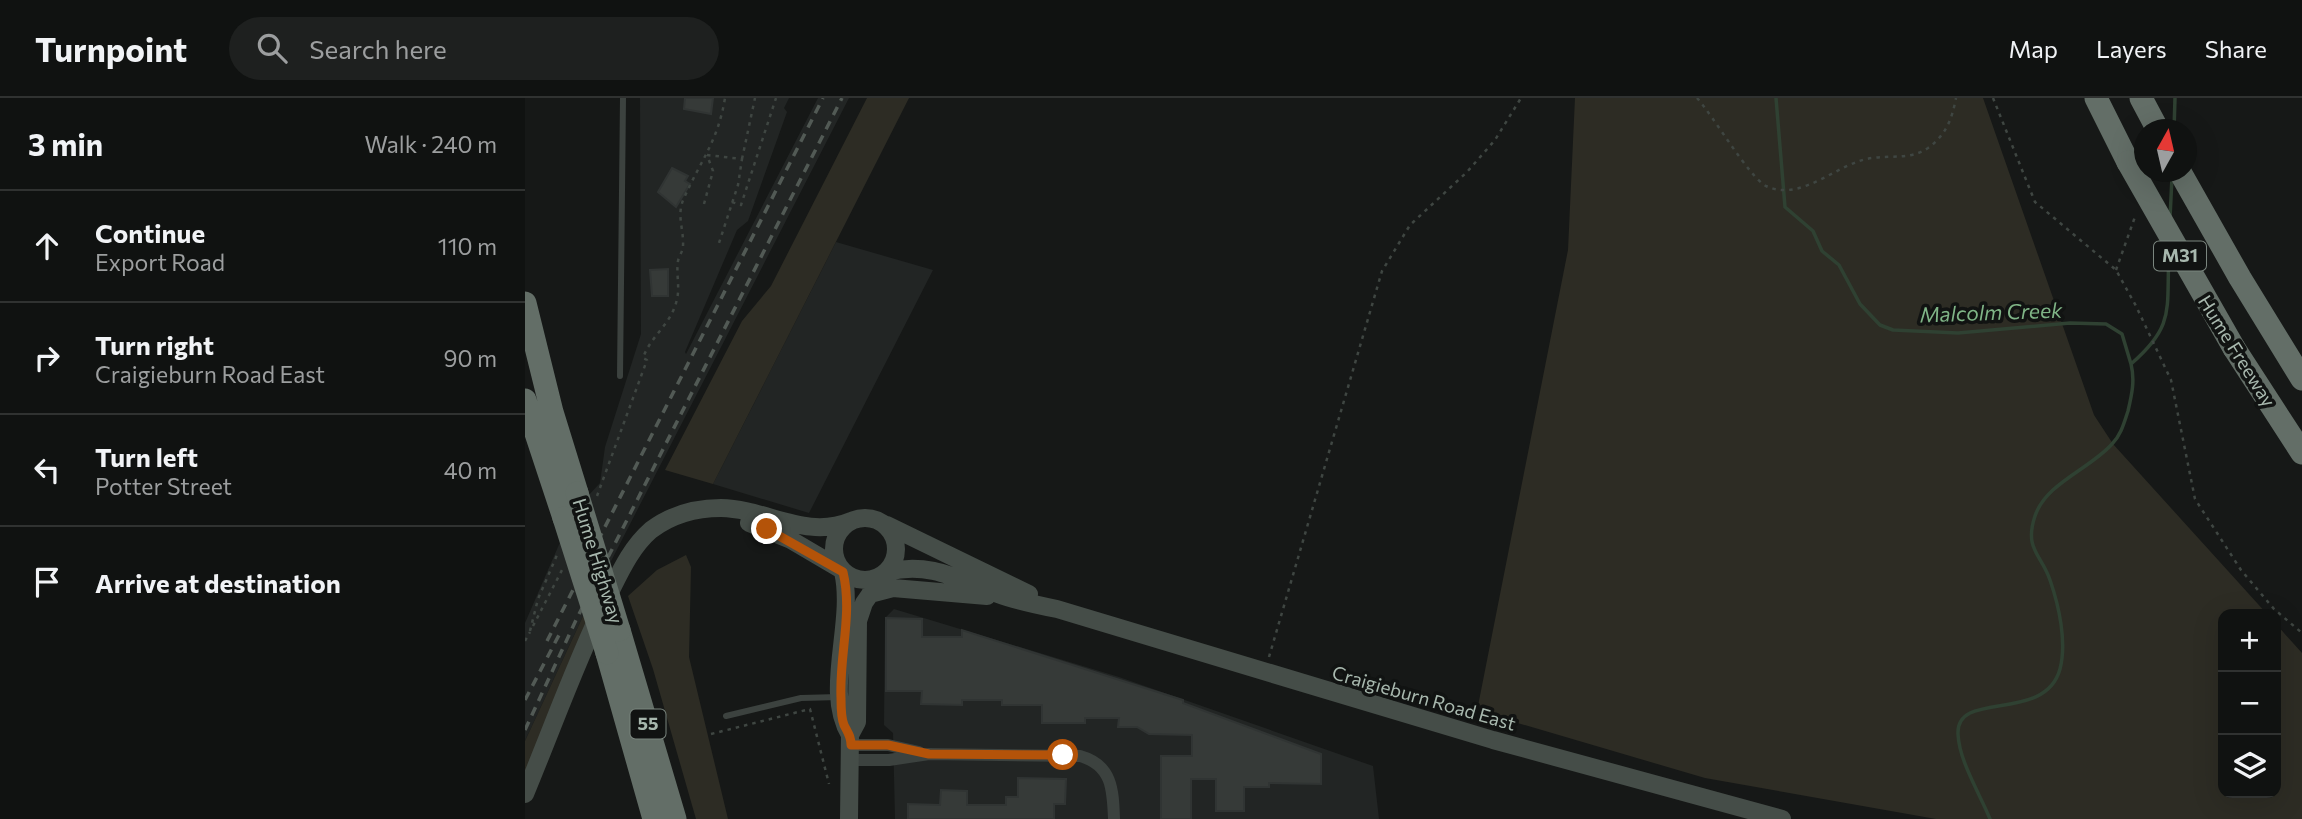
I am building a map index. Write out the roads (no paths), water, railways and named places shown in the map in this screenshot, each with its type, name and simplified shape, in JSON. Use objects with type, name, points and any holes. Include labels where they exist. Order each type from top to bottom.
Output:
[{"type":"highway","name":"Hume Freeway","points":[[2096,98],[2128,162],[2234,348],[2302,453]]},
{"type":"highway","points":[[2141,98],[2152,119]]},
{"type":"highway","name":"M31","points":[[2186,182],[2302,379]]},
{"type":"highway","name":"Hume Highway","points":[[525,303],[552,412],[586,496],[619,630],[675,819]]},
{"type":"highway","name":"Hume Highway","points":[[525,400],[607,653],[654,819]]},
{"type":"main road","points":[[525,794],[583,646],[625,563],[652,530],[666,521],[690,512],[738,510],[820,530],[863,518],[881,522],[892,534],[896,548],[886,573],[870,594],[857,625],[856,722],[850,747],[849,819]]},
{"type":"main road","points":[[690,512],[724,516],[767,529],[864,581],[886,573]]},
{"type":"main road","points":[[850,747],[843,723],[841,697],[841,652],[848,606],[843,571],[835,559],[834,545],[840,529],[851,521]]},
{"type":"main road","name":"Craigieburn Road East","points":[[881,522],[1057,609]]},
{"type":"main road","name":"Craigieburn Road East","points":[[886,573],[918,568],[938,570],[1019,601],[1057,609],[1265,673],[1710,802],[1782,819]]},
{"type":"main road","points":[[870,594],[890,588],[927,589],[1019,601]]},
{"type":"street","points":[[850,747],[889,760],[929,754],[1063,755],[1090,759],[1108,775],[1114,819]]},
{"type":"lane","points":[[620,376],[623,98]]},
{"type":"lane","points":[[726,716],[801,698],[841,697]]},
{"type":"waterway","name":"Malcolm Creek","points":[[1776,98],[1785,207],[1813,231],[1822,251],[1839,265],[1860,304],[1880,325],[1893,330],[1958,333],[2070,323],[2106,324],[2122,334],[2131,364]]},
{"type":"waterway","points":[[2174,119],[2175,98]]},
{"type":"waterway","points":[[2170,218],[2172,182]]},
{"type":"waterway","points":[[1990,819],[1962,755],[1958,734],[1961,721],[1971,713],[1985,708],[2021,702],[2037,696],[2051,686],[2060,669],[2063,647],[2061,624],[2050,580],[2035,551],[2031,536],[2032,527],[2041,504],[2049,494],[2103,453],[2120,433],[2132,393],[2131,364],[2155,338],[2166,315],[2169,254]]},
{"type":"railway","points":[[547,641],[823,98]]},
{"type":"railway","points":[[525,730],[576,620],[842,98]]},
{"type":"railway","points":[[525,700],[559,635]]}]
